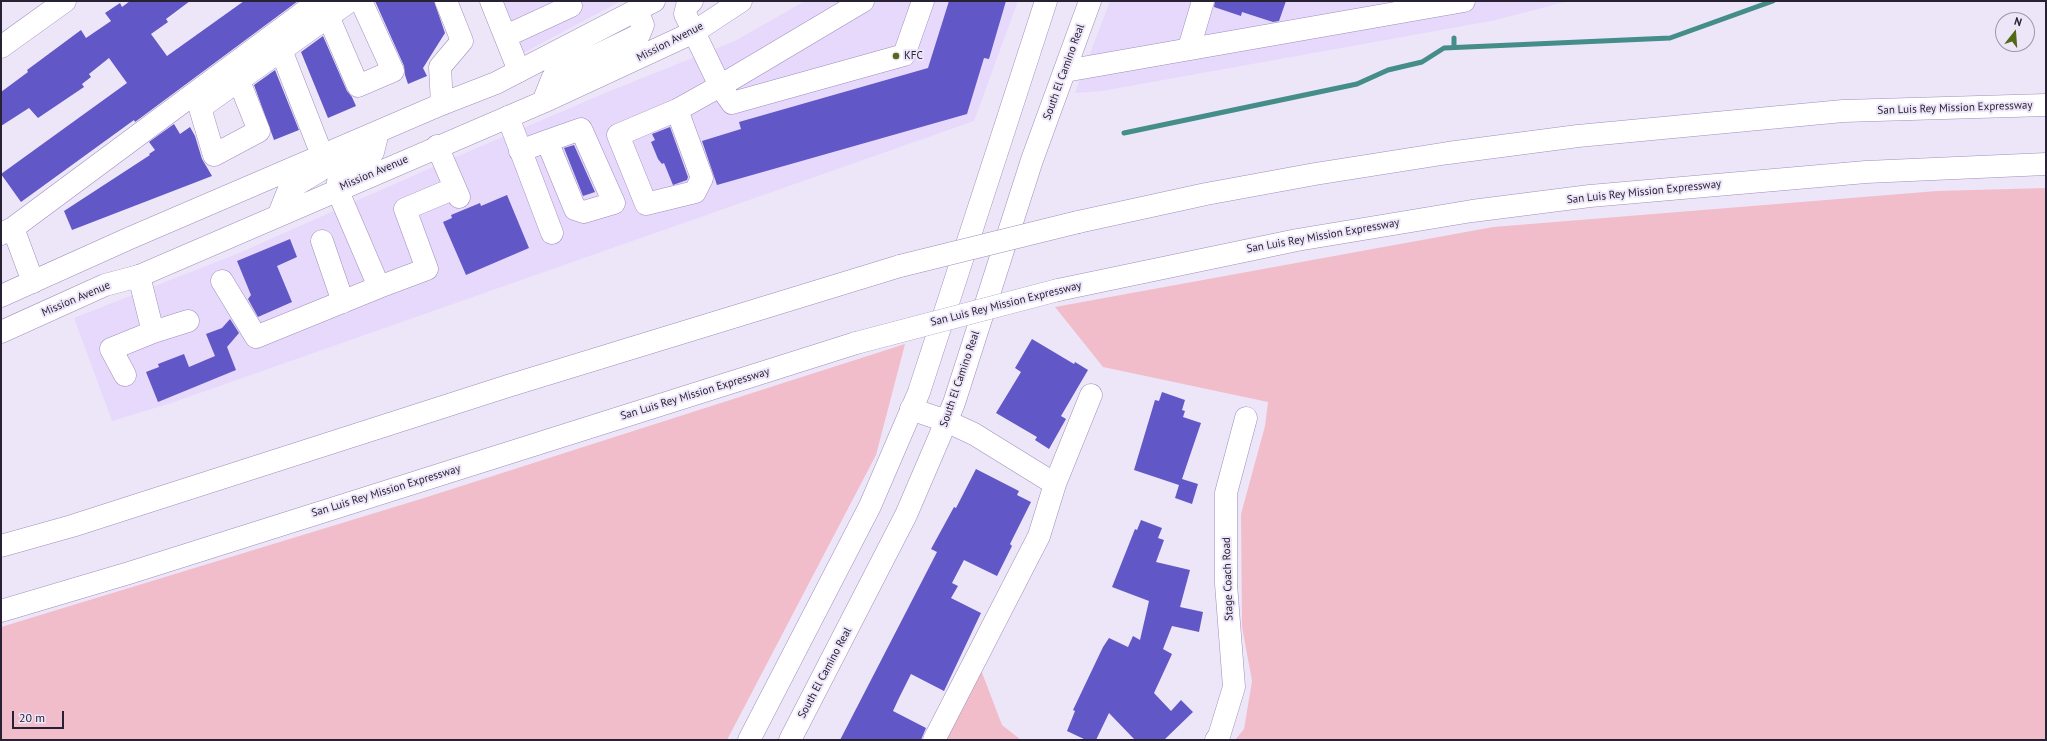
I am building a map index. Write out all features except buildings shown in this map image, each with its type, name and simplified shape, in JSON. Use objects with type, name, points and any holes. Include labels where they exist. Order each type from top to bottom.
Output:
[{"type":"main road","points":[[1,47],[65,1]]},
{"type":"main road","points":[[33,282],[7,231],[323,9],[350,1]]},
{"type":"main road","points":[[323,9],[358,86],[393,71],[361,1]]},
{"type":"main road","points":[[442,104],[440,67],[462,41],[446,1]]},
{"type":"main road","points":[[491,1],[519,71]]},
{"type":"main road","points":[[506,36],[571,6],[569,1]]},
{"type":"main road","points":[[692,1],[687,6],[685,14],[720,86],[732,103],[904,55],[923,1]]},
{"type":"main road","name":"Mission Avenue","points":[[1,332],[105,285],[139,276],[337,189],[543,102],[694,32],[741,1]]},
{"type":"main road","points":[[677,110],[702,178],[695,192],[646,204],[618,135],[677,110],[863,1]]},
{"type":"main road","points":[[749,740],[870,506],[912,410],[1046,1]]},
{"type":"main road","name":"South El Camino Real","points":[[790,740],[906,515],[946,421],[956,395],[1032,160],[1090,1]]},
{"type":"main road","points":[[1189,48],[1203,1]]},
{"type":"main road","points":[[1065,72],[1400,6],[1464,1]]},
{"type":"main road","points":[[1,296],[130,238],[442,104],[496,83],[641,4],[643,25],[638,35],[553,77],[543,102]]},
{"type":"main road","points":[[239,81],[281,50],[323,9]]},
{"type":"main road","points":[[279,214],[289,189],[319,171],[322,156],[281,50]]},
{"type":"main road","name":"San Luis Rey Mission Expressway","points":[[1,546],[72,526],[515,384],[900,266],[1078,222],[1198,196],[1315,174],[1448,153],[1578,136],[1843,111],[2046,105]]},
{"type":"main road","points":[[508,117],[552,233]]},
{"type":"main road","points":[[378,132],[374,152],[340,168],[337,189],[379,287]]},
{"type":"main road","points":[[520,151],[547,141]]},
{"type":"main road","points":[[222,281],[256,337],[427,269],[405,209],[457,193],[437,146]]},
{"type":"main road","name":"San Luis Rey Mission Expressway","points":[[1,611],[122,575],[856,343],[1058,290],[1297,240],[1472,210],[1590,196],[1858,172],[2046,164]]},
{"type":"main road","points":[[322,241],[344,302]]},
{"type":"main road","points":[[139,276],[153,332]]},
{"type":"main road","points":[[125,375],[111,349],[153,332],[188,321]]},
{"type":"main road","points":[[934,740],[1039,536],[1055,484],[1091,396]]},
{"type":"main road","points":[[912,410],[946,421],[974,434],[1055,484]]},
{"type":"main road","name":"Stage Coach Road","points":[[1216,740],[1219,736],[1234,687],[1226,584],[1226,493],[1246,418]]},
{"type":"shaded area","points":[[480,1],[621,1],[508,61]]},
{"type":"shaded area","points":[[805,1],[1018,1],[974,121],[171,403],[112,421],[74,318],[239,253],[435,166],[605,93],[735,41]]},
{"type":"shaded area","points":[[1110,1],[1569,1],[1491,21],[1102,91],[1075,93]]},
{"type":"shaded area","points":[[2046,188],[2046,740],[1235,740],[1244,729],[1252,681],[1242,627],[1241,514],[1265,426],[1268,402],[1103,367],[1055,307],[1493,227],[1937,191]]},
{"type":"shaded area","points":[[905,344],[876,455],[727,740],[1,740],[1,627],[424,498]]},
{"type":"shaded area","points":[[981,670],[1002,725],[1021,740],[946,740]]},
{"type":"waterway","points":[[1124,133],[1357,84],[1388,70],[1422,62],[1444,48],[1670,38],[1773,1]]},
{"type":"waterway","points":[[1454,38],[1454,47]]},
{"type":"place","name":"KFC","points":[[896,56]]}]
